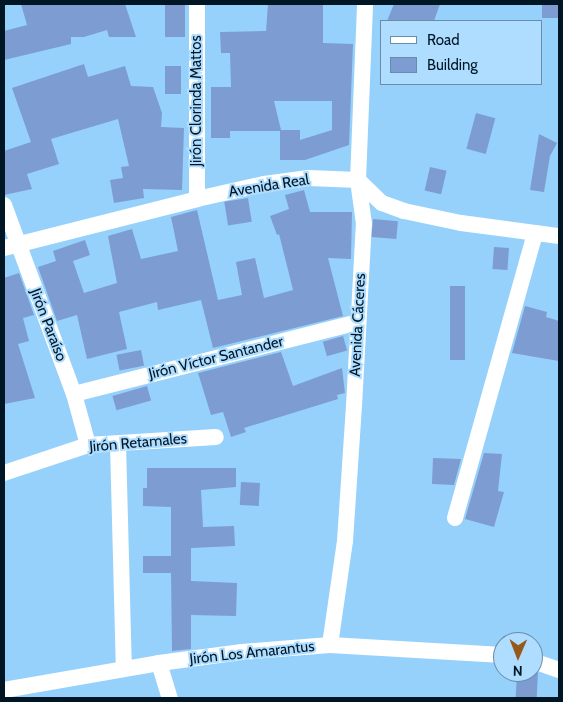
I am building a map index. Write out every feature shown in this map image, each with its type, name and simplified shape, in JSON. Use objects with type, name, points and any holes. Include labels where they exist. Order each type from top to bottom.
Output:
[{"type":"street","name":"Jirón Clorinda Mattos","points":[[197,4],[197,199]]},
{"type":"street","name":"Avenida Cáceres","points":[[330,645],[345,541],[364,224],[358,180],[364,4]]},
{"type":"street","name":"Avenida Real","points":[[10,246],[264,184],[309,178],[358,180]]},
{"type":"street","points":[[358,180],[382,203],[404,211],[461,224],[559,236]]},
{"type":"street","name":"Jirón Paraíso","points":[[4,206],[10,246],[74,394],[88,445]]},
{"type":"street","points":[[455,518],[535,233]]},
{"type":"street","name":"Jirón Víctor Santander","points":[[74,394],[358,322]]},
{"type":"street","name":"Jirón Retamales","points":[[4,473],[88,445],[216,437]]},
{"type":"street","points":[[118,444],[124,668]]},
{"type":"street","name":"Jirón Los Amarantus","points":[[4,690],[160,663],[242,652],[330,645],[493,654]]},
{"type":"street","points":[[160,663],[170,698]]},
{"type":"street","points":[[543,664],[559,670]]},
{"type":"building","points":[[21,4],[125,4],[136,37],[109,37],[107,30],[84,37],[71,37],[71,44],[4,60],[4,31],[27,25]]},
{"type":"building","points":[[165,4],[185,4],[185,37],[165,37]]},
{"type":"building","points":[[268,4],[323,5],[323,43],[353,44],[349,145],[305,160],[280,160],[280,131],[230,131],[230,138],[211,138],[211,87],[231,87],[230,53],[221,53],[220,32],[266,31]],"holes":[[[274,101],[332,101],[332,130],[300,140],[300,130],[281,130]]]},
{"type":"building","points":[[394,4],[440,4],[434,20],[387,20]]},
{"type":"building","points":[[542,4],[558,4],[558,18],[542,18]]},
{"type":"building","points":[[84,64],[88,77],[125,66],[131,86],[153,87],[162,113],[161,127],[184,128],[182,190],[143,189],[144,198],[114,203],[110,180],[123,178],[121,167],[129,166],[118,119],[51,139],[59,164],[27,174],[32,189],[4,195],[4,151],[31,142],[12,88]]},
{"type":"building","points":[[165,66],[181,66],[181,94],[165,94]]},
{"type":"building","points":[[476,113],[495,118],[486,154],[466,149]]},
{"type":"building","points":[[539,134],[557,143],[550,156],[544,192],[530,190]]},
{"type":"building","points":[[430,167],[447,171],[441,194],[425,190]]},
{"type":"building","points":[[304,190],[310,212],[352,212],[351,259],[328,258],[343,316],[213,348],[201,300],[158,310],[157,302],[119,312],[127,349],[87,359],[77,315],[57,321],[38,267],[56,261],[53,251],[85,240],[90,255],[73,261],[84,293],[117,283],[108,236],[132,229],[141,259],[178,251],[171,217],[197,210],[218,300],[242,295],[236,262],[255,258],[264,298],[293,290],[279,234],[277,235],[270,216],[289,209],[285,195]]},
{"type":"building","points":[[248,198],[252,222],[228,225],[224,202]]},
{"type":"building","points":[[373,219],[398,221],[396,239],[371,237]]},
{"type":"building","points":[[494,247],[509,248],[507,270],[492,269]]},
{"type":"building","points":[[19,273],[34,315],[23,318],[29,341],[18,344],[35,398],[4,404],[4,278]]},
{"type":"building","points":[[450,286],[465,286],[465,360],[450,360]]},
{"type":"building","points":[[525,306],[547,312],[546,317],[559,321],[559,361],[512,353]]},
{"type":"building","points":[[343,336],[347,350],[327,356],[323,342]]},
{"type":"building","points":[[141,350],[144,366],[120,370],[116,355]]},
{"type":"building","points":[[281,352],[293,386],[342,368],[345,393],[337,395],[338,399],[244,428],[246,432],[231,437],[223,412],[211,415],[198,373]]},
{"type":"building","points":[[147,386],[151,400],[117,410],[112,396]]},
{"type":"building","points":[[484,453],[502,454],[498,491],[504,492],[494,527],[465,519]]},
{"type":"building","points":[[433,458],[461,459],[454,485],[432,484]]},
{"type":"building","points":[[147,468],[236,468],[236,487],[201,490],[203,527],[234,526],[235,546],[191,548],[191,581],[237,583],[236,616],[191,615],[191,649],[172,651],[171,573],[143,573],[143,556],[171,556],[171,507],[143,506],[143,488],[147,488]]},
{"type":"building","points":[[241,482],[260,483],[259,506],[240,505]]},
{"type":"building","points":[[516,682],[538,682],[537,698],[516,698]]}]
